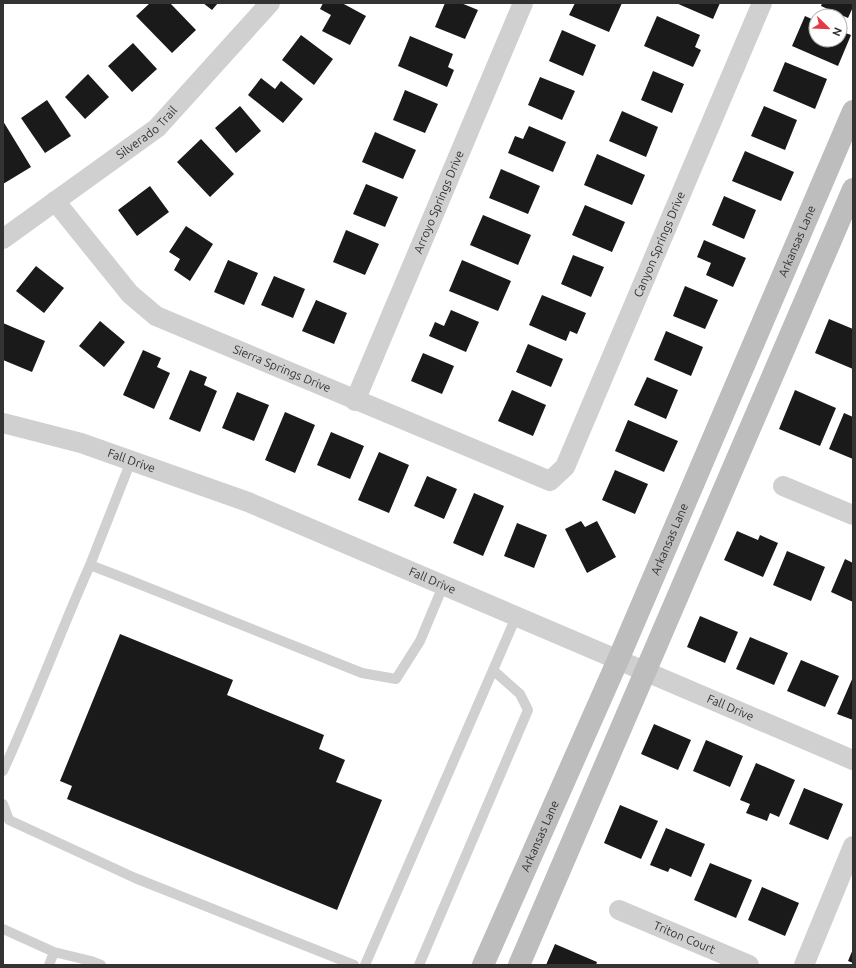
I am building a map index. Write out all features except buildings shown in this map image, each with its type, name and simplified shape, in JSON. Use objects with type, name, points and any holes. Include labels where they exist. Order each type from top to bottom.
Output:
[{"type":"main road","name":"Arkansas Lane","points":[[483,965],[618,660],[853,111]]},
{"type":"main road","points":[[519,965],[853,189]]},
{"type":"street","name":"Silverado Trail","points":[[3,239],[157,128],[270,3]]},
{"type":"street","name":"Arroyo Springs Drive","points":[[355,401],[523,3]]},
{"type":"street","name":"Canyon Springs Drive","points":[[550,481],[565,467],[762,3]]},
{"type":"street","name":"Sierra Springs Drive","points":[[55,201],[130,294],[156,316],[355,401],[550,481]]},
{"type":"street","name":"Fall Drive","points":[[3,423],[81,443],[248,502],[853,760]]},
{"type":"street","points":[[783,486],[853,515]]},
{"type":"street","points":[[804,965],[853,846]]},
{"type":"street","name":"Triton Court","points":[[619,910],[749,965]]},
{"type":"lane","points":[[3,771],[38,692],[131,461]]},
{"type":"lane","points":[[90,565],[362,673],[396,679],[420,641],[443,586]]},
{"type":"lane","points":[[365,965],[516,617]]},
{"type":"lane","points":[[420,965],[528,710],[520,694],[493,670]]},
{"type":"lane","points":[[3,804],[9,820],[135,878],[354,965]]},
{"type":"lane","points":[[3,929],[54,952],[101,965]]},
{"type":"lane","points":[[49,965],[54,952]]}]
